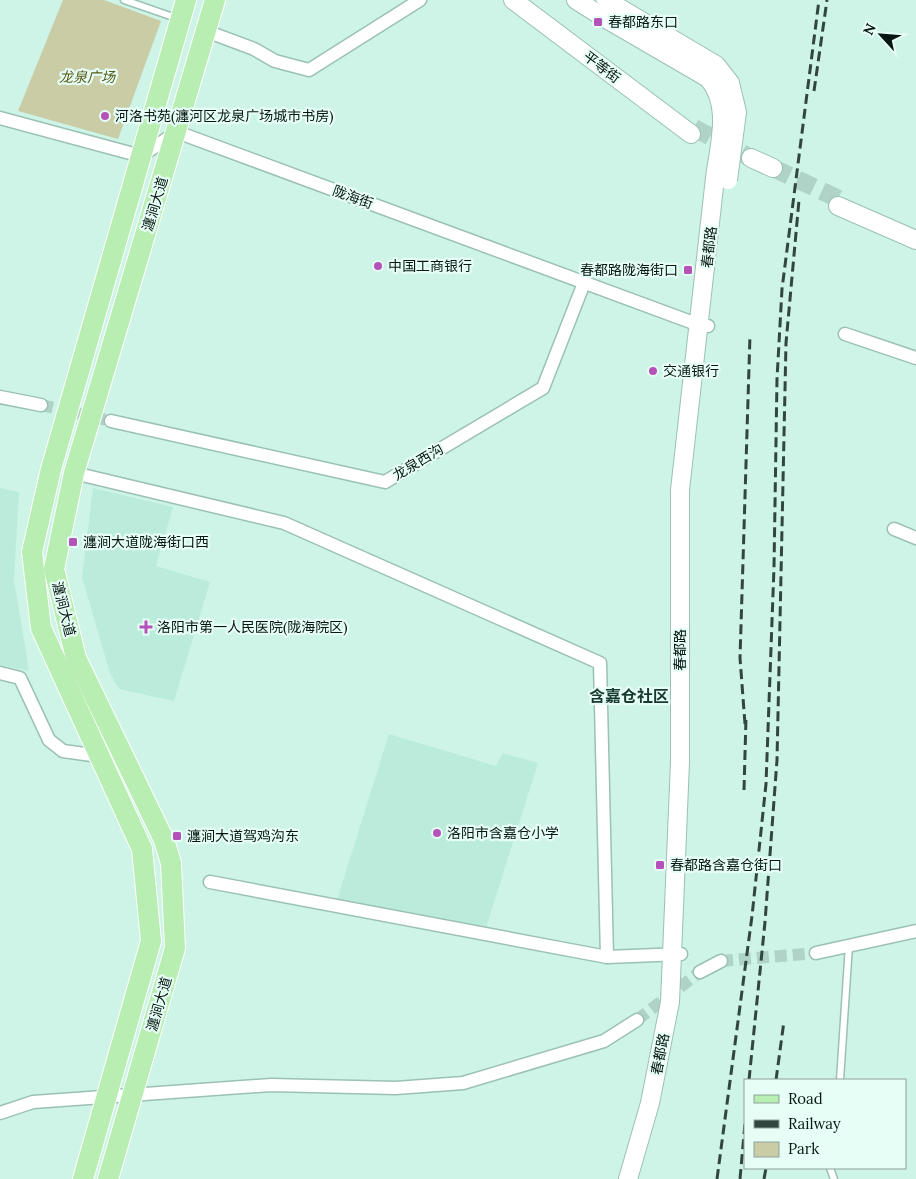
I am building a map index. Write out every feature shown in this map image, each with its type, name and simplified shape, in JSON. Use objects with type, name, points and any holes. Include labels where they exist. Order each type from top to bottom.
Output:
[{"type":"main road","name":"瀍涧大道","points":[[83,1179],[151,941],[142,849],[41,628],[32,552],[51,469],[186,0]]},
{"type":"main road","name":"瀍涧大道","points":[[108,1179],[175,948],[171,863],[164,840],[76,658],[54,568],[74,473],[215,0]]},
{"type":"main road","name":"平等街","points":[[513,0],[692,131],[532,6],[528,0]]},
{"type":"main road","points":[[576,0],[708,78],[717,89],[723,113],[722,179]]},
{"type":"main road","points":[[606,0],[716,65],[730,83],[737,112],[722,179]]},
{"type":"main road","points":[[749,161],[772,171]]},
{"type":"main road","name":"春都路","points":[[638,1179],[663,1086],[679,1003],[677,954],[680,762],[680,490],[704,326],[722,179]]},
{"type":"main road","points":[[916,231],[840,203],[916,240]]},
{"type":"main road","name":"春都路","points":[[628,1179],[652,1094],[670,1002],[677,954]]},
{"type":"street","points":[[206,31],[254,49],[274,61],[308,70],[420,0]]},
{"type":"street","points":[[0,118],[141,156],[176,132]]},
{"type":"street","name":"陇海街","points":[[176,132],[704,326]]},
{"type":"street","name":"龙泉西沟","points":[[111,421],[385,482],[543,388],[584,283]]},
{"type":"street","points":[[845,334],[916,358]]},
{"type":"street","points":[[0,397],[41,405]]},
{"type":"street","points":[[74,473],[284,523],[600,663],[607,956]]},
{"type":"street","points":[[894,529],[916,538]]},
{"type":"street","points":[[0,673],[20,678],[49,740],[63,751],[99,756]]},
{"type":"street","points":[[210,882],[607,956],[677,954]]},
{"type":"street","points":[[816,953],[916,931]]},
{"type":"street","points":[[700,972],[721,961]]},
{"type":"street","points":[[0,1113],[33,1102],[271,1085],[396,1088],[463,1083],[604,1041],[637,1020]]},
{"type":"lane","points":[[124,0],[180,20]]},
{"type":"lane","points":[[840,1079],[849,946]]},
{"type":"shaded area","points":[[0,488],[19,492],[14,580],[29,671],[0,665]]},
{"type":"shaded area","name":"洛阳市第一人民医院(陇海院区)","points":[[93,488],[173,507],[156,566],[210,582],[174,701],[119,689],[110,673],[82,577]]},
{"type":"shaded area","name":"洛阳市含嘉仓小学","points":[[389,734],[496,766],[503,753],[538,763],[486,928],[337,900]]},
{"type":"green space","name":"龙泉广场","points":[[63,0],[104,0],[161,21],[118,139],[18,111]]},
{"type":"tunnel","points":[[694,128],[751,158]]},
{"type":"tunnel","points":[[773,168],[841,200]]},
{"type":"tunnel","points":[[41,405],[111,421]]},
{"type":"tunnel","points":[[721,961],[816,953]]},
{"type":"tunnel","points":[[637,1020],[700,972]]},
{"type":"railway","points":[[717,1179],[752,916],[766,784],[774,567],[777,379],[782,289],[819,0]]},
{"type":"railway","points":[[814,91],[827,0]]},
{"type":"railway","points":[[749,1079],[765,922],[777,760],[786,343],[799,200]]},
{"type":"railway","points":[[745,724],[740,658],[750,335]]},
{"type":"railway","points":[[744,790],[746,718]]},
{"type":"railway","points":[[776,1079],[784,1021]]},
{"type":"railway","points":[[740,1179],[744,1134]]},
{"type":"railway","points":[[764,1179],[766,1169]]},
{"type":"place","name":"春都路东口","points":[[598,22]]},
{"type":"place","name":"河洛书苑(瀍河区龙泉广场城市书房)","points":[[105,116]]},
{"type":"place","name":"中国工商银行","points":[[378,266]]},
{"type":"place","name":"春都路陇海街口","points":[[688,270]]},
{"type":"place","name":"交通银行","points":[[653,371]]},
{"type":"place","name":"瀍涧大道陇海街口西","points":[[73,542]]},
{"type":"place","name":"洛阳市第一人民医院(陇海院区)","points":[[146,627]]},
{"type":"place","name":"洛阳市含嘉仓小学","points":[[437,833]]},
{"type":"place","name":"瀍涧大道驾鸡沟东","points":[[177,836]]},
{"type":"place","name":"春都路含嘉仓街口","points":[[660,865]]},
{"type":"district","name":"含嘉仓社区","points":[[629,696]]}]
